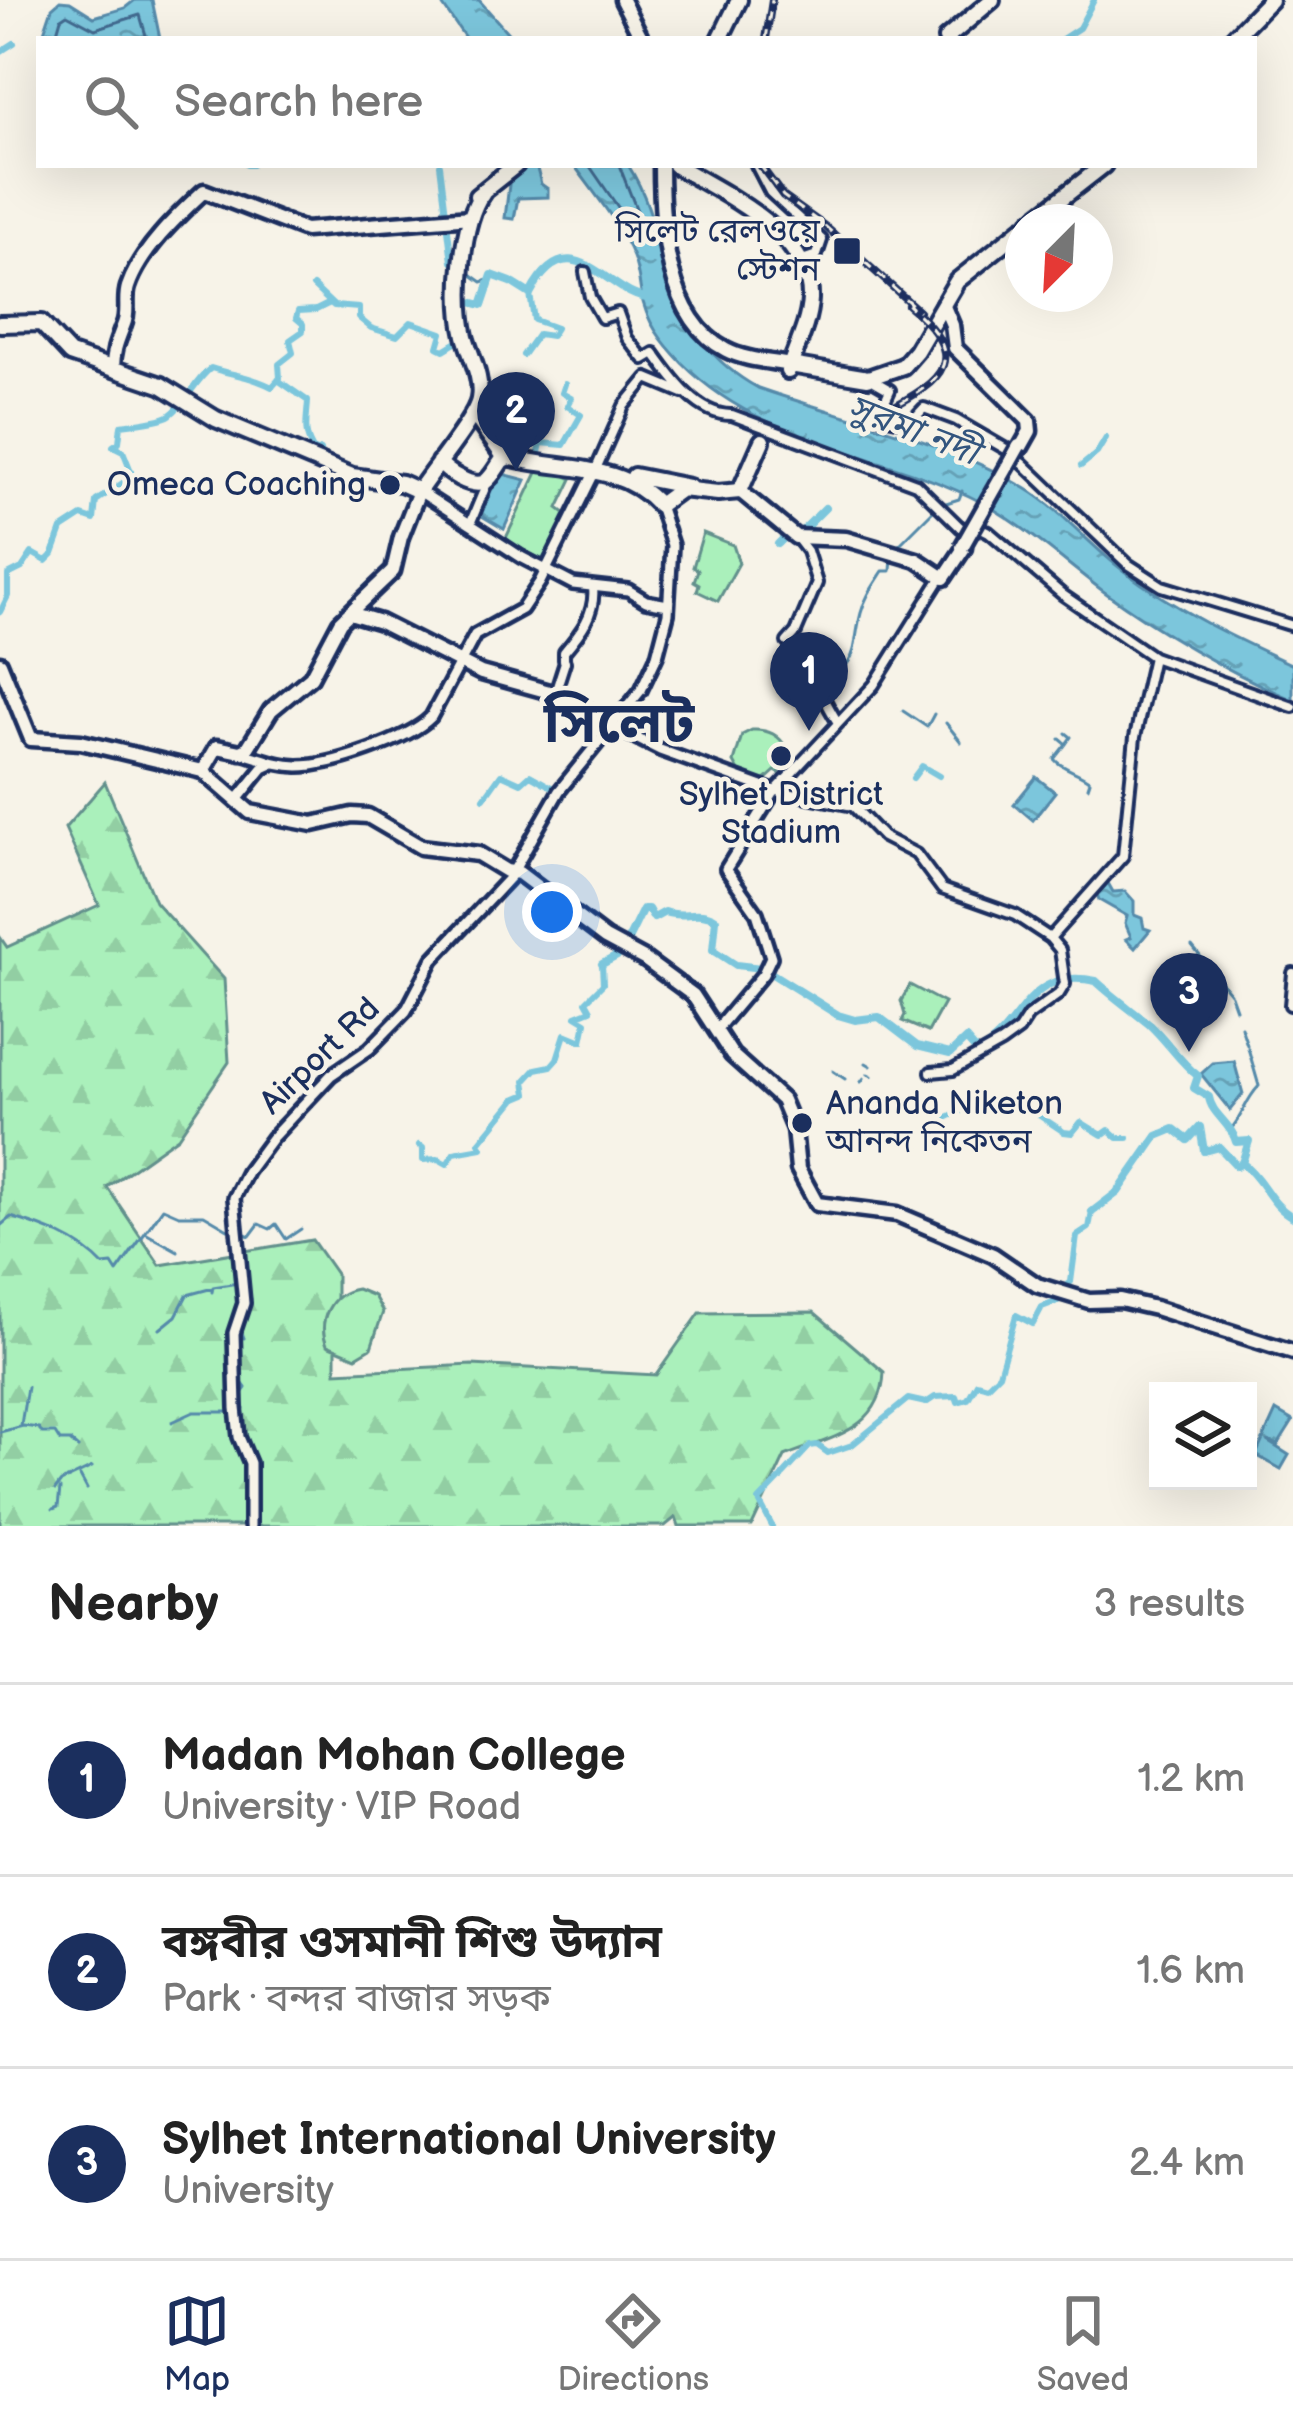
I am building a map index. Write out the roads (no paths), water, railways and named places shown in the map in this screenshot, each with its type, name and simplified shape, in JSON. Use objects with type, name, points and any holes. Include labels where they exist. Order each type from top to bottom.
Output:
[{"type":"highway","points":[[721,36],[739,0]]},
{"type":"highway","points":[[950,36],[992,0]]},
{"type":"highway","points":[[1235,36],[1270,0]]},
{"type":"highway","points":[[0,325],[41,322],[70,354],[185,397],[216,419],[352,476],[419,490],[475,414],[478,389],[458,314],[470,217],[483,191],[512,168]]},
{"type":"highway","points":[[672,168],[724,196],[790,243],[802,260],[810,290],[807,315],[789,368],[868,378],[889,373],[908,361],[960,278],[1005,242]]},
{"type":"highway","points":[[1054,204],[1100,168]]},
{"type":"highway","points":[[790,243],[807,284],[807,315]]},
{"type":"highway","points":[[740,491],[762,441]]},
{"type":"highway","points":[[439,466],[475,482],[489,478],[504,458],[696,489],[740,491]]},
{"type":"highway","points":[[595,470],[639,484],[663,505],[681,489],[740,491]]},
{"type":"main road","points":[[629,3],[642,36]]},
{"type":"main road","points":[[668,168],[671,277],[704,335],[739,355],[789,368]]},
{"type":"main road","points":[[113,368],[115,343],[126,319],[126,291],[134,272],[204,191],[305,230],[470,217]]},
{"type":"main road","points":[[740,491],[793,534],[831,536],[917,560],[943,578],[1030,431],[1029,421],[955,348],[952,325],[942,306]]},
{"type":"main road","points":[[475,414],[504,458]]},
{"type":"main road","points":[[203,771],[217,747],[312,765],[404,735],[431,717],[476,635],[522,609],[595,470]]},
{"type":"main road","points":[[236,796],[257,758],[271,710],[311,677],[337,626],[393,571],[419,490],[469,526],[573,584],[628,590],[646,602],[668,605]]},
{"type":"main road","name":"Airport Rd","points":[[250,1526],[252,1478],[236,1408],[234,1333],[244,1304],[234,1198],[272,1138],[331,1075],[369,1049],[406,1011],[434,958],[513,871],[558,790],[636,696],[655,655],[668,605],[672,545],[663,505]]},
{"type":"main road","points":[[354,611],[458,663],[556,693],[614,727],[774,792],[754,832],[726,869],[757,913],[771,957],[763,974],[715,1031]]},
{"type":"main road","points":[[0,663],[31,739],[82,742],[203,771],[250,812],[307,824],[352,815],[372,817],[412,844],[478,854],[513,871],[689,993],[730,1058],[777,1097],[792,1134],[795,1169],[813,1205],[876,1212],[918,1223],[988,1255],[1051,1293],[1088,1304],[1136,1306],[1293,1353]]},
{"type":"street","points":[[758,168],[770,192],[822,240],[818,255],[802,260]]},
{"type":"street","points":[[585,272],[590,297],[602,318],[618,313],[627,338],[644,359],[653,353],[694,399]]},
{"type":"street","points":[[595,470],[624,406],[647,378],[720,416],[731,415],[920,486],[964,530],[979,527],[989,532],[1065,596],[1153,657],[1293,706]]},
{"type":"street","points":[[868,378],[890,390],[878,416],[910,423],[924,408],[999,444],[1027,465],[1128,564],[1162,586],[1293,626]]},
{"type":"street","points":[[469,526],[489,478]]},
{"type":"street","points":[[793,534],[807,551],[817,583],[788,642],[806,663],[836,721]]},
{"type":"street","points":[[774,792],[878,679],[911,621],[943,578]]},
{"type":"street","points":[[556,693],[564,652],[590,613],[593,587]]},
{"type":"street","points":[[1050,938],[1123,856],[1135,737],[1153,657]]},
{"type":"street","points":[[792,776],[795,787],[808,797]]},
{"type":"street","points":[[774,792],[853,806],[886,838],[916,854],[942,889],[1017,916],[1060,950],[1065,977],[1059,994],[1029,1015],[1012,1036],[955,1070],[935,1075]]},
{"type":"street","points":[[1290,1005],[1293,973]]},
{"type":"water","points":[[135,0],[152,0],[159,36],[43,36],[52,8],[60,1],[94,17]]},
{"type":"water","points":[[439,0],[479,0],[510,36],[464,36]]},
{"type":"water","points":[[521,168],[537,168],[548,197],[518,198],[514,219],[505,218],[509,185],[501,183]]},
{"type":"water","points":[[576,168],[630,168],[647,204],[672,290],[689,324],[713,354],[742,378],[758,388],[928,443],[1025,488],[1143,585],[1206,623],[1293,665],[1293,700],[1149,622],[987,505],[932,480],[782,428],[713,390],[656,331],[643,303],[628,245]]},
{"type":"water","points":[[503,474],[526,480],[504,529],[481,511],[492,485]]},
{"type":"water","points":[[1036,777],[1055,792],[1033,820],[1014,804]]},
{"type":"water","points":[[1108,883],[1113,892],[1125,891],[1134,901],[1134,915],[1150,930],[1135,948],[1126,939],[1131,937],[1127,916],[1099,900],[1097,894]]},
{"type":"water","points":[[1234,1061],[1243,1094],[1230,1110],[1201,1074],[1213,1063]]},
{"type":"water","points":[[1276,1411],[1293,1421],[1278,1445],[1267,1441],[1289,1455],[1281,1469],[1257,1453]]},
{"type":"waterway","points":[[725,12],[730,0]]},
{"type":"waterway","points":[[1067,36],[1079,28],[1094,0]]},
{"type":"waterway","points":[[0,52],[14,43]]},
{"type":"waterway","points":[[440,168],[452,262],[459,268]]},
{"type":"waterway","points":[[514,284],[530,294],[545,272],[560,262],[575,261],[636,295],[651,298]]},
{"type":"waterway","points":[[468,272],[482,282],[488,280]]},
{"type":"waterway","points":[[463,300],[482,305],[492,275],[511,282]]},
{"type":"waterway","points":[[313,286],[334,306],[359,308],[359,318],[371,328],[397,336],[411,322],[442,333],[438,347],[444,350],[457,342]]},
{"type":"waterway","points":[[523,355],[538,334],[551,336],[556,328],[534,320],[530,294]]},
{"type":"waterway","points":[[0,612],[8,596],[8,575],[22,568],[32,553],[46,561],[62,529],[82,516],[94,520],[96,501],[133,476],[123,451],[113,446],[119,442],[121,425],[170,415],[211,368],[272,387],[280,378],[279,364],[293,353],[290,340],[303,331],[296,318],[298,311],[330,303]]},
{"type":"waterway","points":[[278,380],[308,401],[307,434],[315,452],[320,450],[321,460]]},
{"type":"waterway","points":[[538,458],[541,443],[564,445],[581,415],[567,406],[571,398],[562,393],[565,384]]},
{"type":"waterway","points":[[1081,466],[1106,438]]},
{"type":"waterway","name":"সুরমা নদী","points":[[943,504],[959,499],[962,491]]},
{"type":"waterway","points":[[778,544],[788,534],[802,531],[825,508]]},
{"type":"waterway","points":[[895,549],[935,509]]},
{"type":"waterway","points":[[821,684],[849,661],[865,602],[883,571],[891,571],[892,557]]},
{"type":"waterway","points":[[903,711],[927,727],[934,714]]},
{"type":"waterway","points":[[946,723],[961,742]]},
{"type":"waterway","points":[[1060,739],[1066,744],[1071,737],[1066,733]]},
{"type":"waterway","points":[[1066,744],[1054,759],[1090,781],[1088,787]]},
{"type":"waterway","points":[[913,778],[922,766],[939,776]]},
{"type":"waterway","points":[[484,798],[501,774],[521,783],[530,775],[555,789]]},
{"type":"waterway","points":[[602,964],[621,954],[643,909],[652,916]]},
{"type":"waterway","points":[[654,918],[665,912],[710,916],[716,919],[713,950],[736,965],[761,968]]},
{"type":"waterway","points":[[1192,946],[1230,993]]},
{"type":"waterway","points":[[419,1145],[423,1160],[447,1164],[454,1153],[482,1148],[479,1143],[515,1099],[527,1094],[525,1081],[536,1069],[551,1066],[557,1059],[565,1034],[582,1041],[586,1022],[576,1016],[591,1010],[586,1001],[603,984],[602,964]]},
{"type":"waterway","points":[[766,970],[838,1015],[855,1020],[879,1017],[917,1046],[950,1054],[966,1039],[978,1053],[994,1042],[1028,1001],[1055,982],[1096,981],[1150,1025],[1198,1076],[1194,1088],[1209,1097],[1236,1142],[1249,1141],[1242,1163],[1293,1217]]},
{"type":"waterway","points":[[1231,995],[1236,1009]]},
{"type":"waterway","points":[[1241,1027],[1247,1045]]},
{"type":"waterway","points":[[1231,1129],[1259,1086],[1248,1048]]},
{"type":"waterway","points":[[866,1063],[871,1066]]},
{"type":"waterway","points":[[833,1071],[845,1079]]},
{"type":"waterway","points":[[868,1074],[872,1076]]},
{"type":"waterway","points":[[861,1082],[864,1078]]},
{"type":"waterway","points":[[959,1112],[975,1101],[999,1108],[1006,1101],[1019,1102],[1064,1132],[1072,1133],[1081,1122],[1102,1135],[1109,1130],[1118,1138],[1128,1138]]},
{"type":"waterway","points":[[931,1125],[956,1113]]},
{"type":"waterway","points":[[1092,1212],[1118,1192],[1157,1136],[1174,1129],[1188,1140],[1200,1127],[1204,1151],[1219,1147],[1237,1166],[1242,1163]]},
{"type":"waterway","points":[[0,1226],[11,1217],[48,1230],[72,1241],[103,1265],[112,1264],[117,1272],[163,1208],[179,1215],[204,1215],[233,1232]]},
{"type":"waterway","points":[[1061,1290],[1071,1282],[1077,1236],[1089,1228],[1092,1212]]},
{"type":"waterway","points":[[238,1231],[250,1236],[259,1224],[270,1229],[276,1224],[286,1239],[301,1229]]},
{"type":"waterway","points":[[147,1234],[178,1251]]},
{"type":"waterway","points":[[212,1292],[213,1287],[238,1283]]},
{"type":"waterway","points":[[245,1284],[251,1299],[246,1313]]},
{"type":"waterway","points":[[160,1329],[176,1316],[187,1295],[213,1288]]},
{"type":"waterway","points":[[783,1475],[810,1446],[828,1453],[852,1445],[908,1399],[926,1403],[935,1397],[968,1399],[977,1383],[987,1386],[999,1374],[1016,1315],[1033,1324],[1042,1307],[1058,1301]]},
{"type":"waterway","points":[[240,1327],[244,1338]]},
{"type":"waterway","points":[[241,1414],[243,1384]]},
{"type":"waterway","points":[[21,1425],[27,1387]]},
{"type":"waterway","points":[[172,1422],[194,1412],[231,1412]]},
{"type":"waterway","points":[[0,1432],[23,1426],[39,1428],[78,1448]]},
{"type":"waterway","points":[[55,1490],[61,1482],[92,1467]]},
{"type":"waterway","points":[[80,1476],[87,1489]]},
{"type":"waterway","points":[[772,1526],[759,1501],[781,1478]]},
{"type":"waterway","points":[[53,1509],[58,1507],[60,1489]]},
{"type":"railway","points":[[766,36],[772,0]]},
{"type":"railway","points":[[762,168],[783,196],[826,227],[919,311]]},
{"type":"railway","points":[[885,411],[923,389],[943,366],[939,340],[908,305]]},
{"type":"place","name":"সিলেট রেলওয়ে স্টেশন","points":[[847,251]]},
{"type":"place","name":"বঙ্গবীর ওসমানী শিশু উদ্যান","points":[[516,471]]},
{"type":"place","name":"Omeca Coaching","points":[[390,485]]},
{"type":"place","name":"Madan Mohan College","points":[[809,731]]},
{"type":"place","name":"Sylhet District Stadium","points":[[781,756]]},
{"type":"place","name":"Sylhet International University","points":[[1189,1052]]},
{"type":"place","name":"Ananda Niketon আনন্দ নিকেতন","points":[[802,1123]]},
{"type":"district","name":"সিলেট","points":[[619,725]]}]
